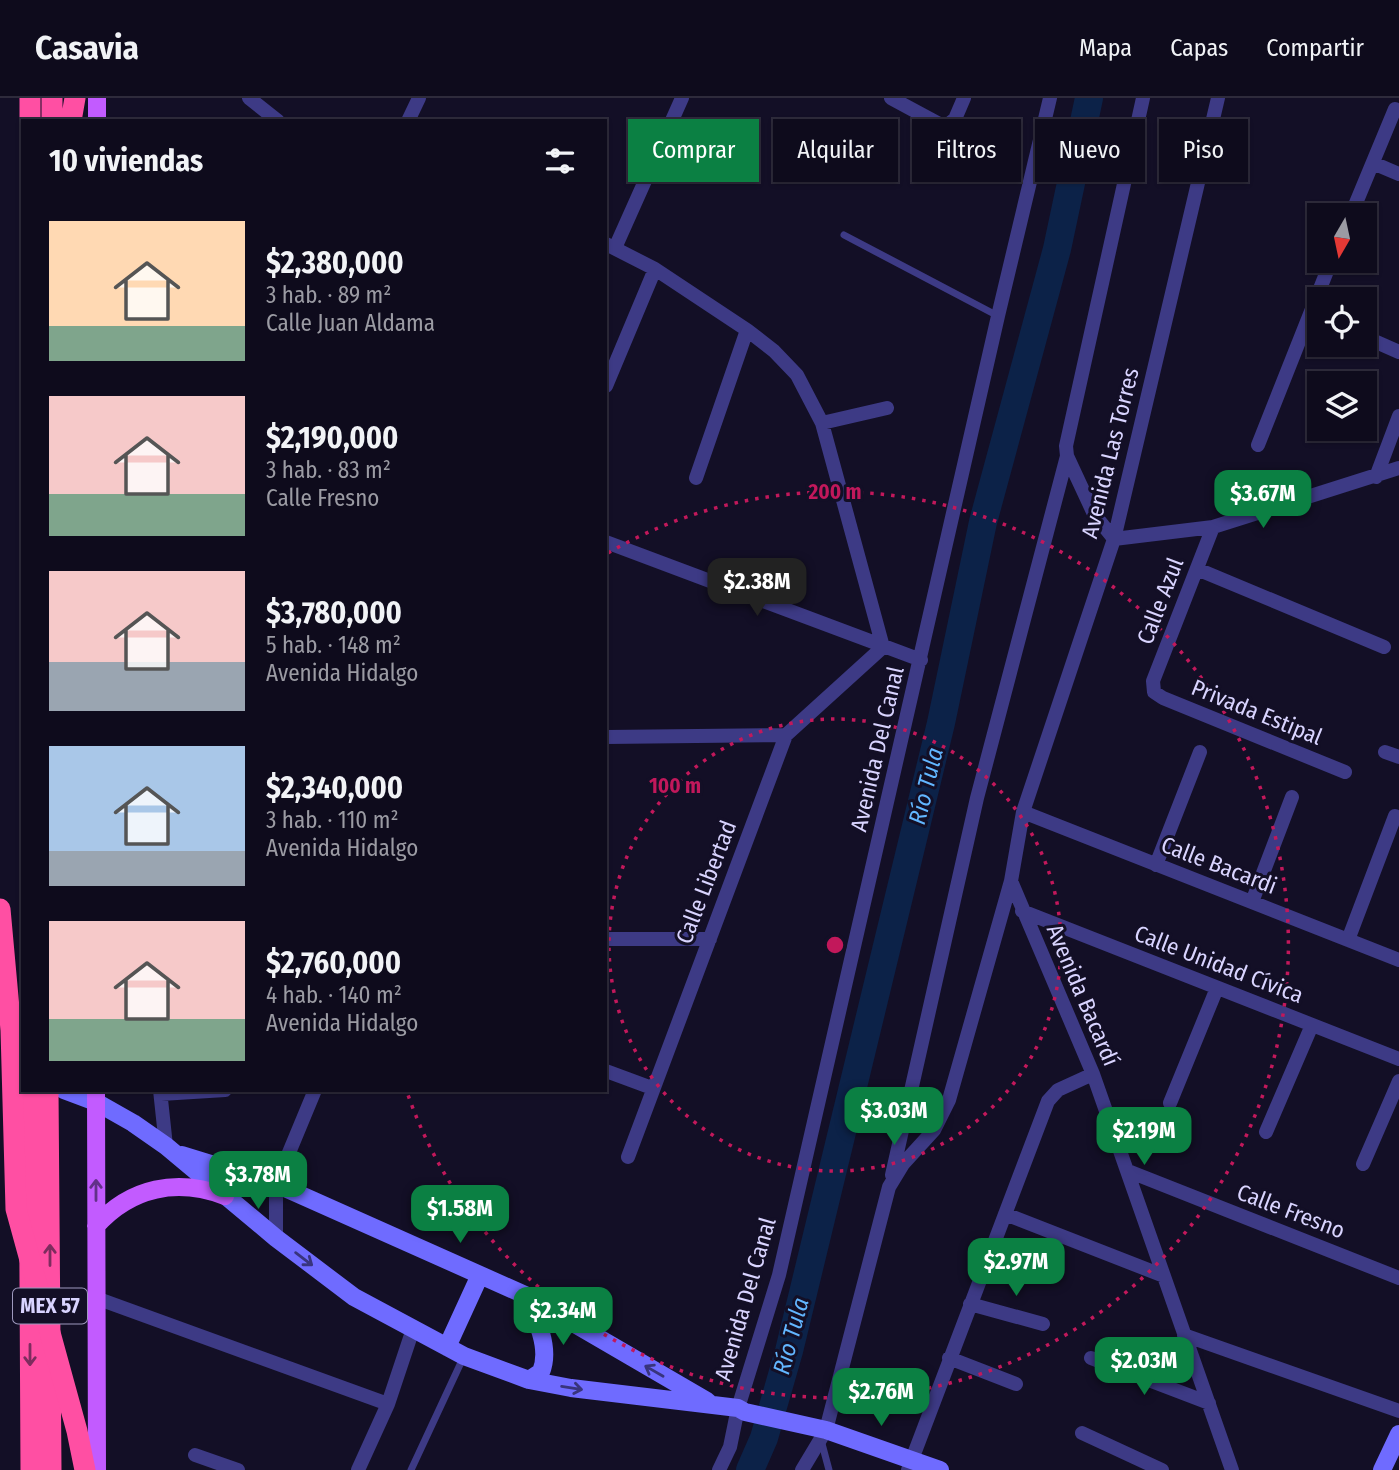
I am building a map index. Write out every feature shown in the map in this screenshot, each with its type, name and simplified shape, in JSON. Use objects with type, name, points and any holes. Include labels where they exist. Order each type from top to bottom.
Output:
[{"type":"highway","points":[[30,98],[30,119]]},
{"type":"highway","points":[[52,98],[52,119]]},
{"type":"highway","points":[[71,119],[75,98]]},
{"type":"highway","points":[[0,909],[10,1030],[16,1209],[87,1470]]},
{"type":"highway","name":"MEX 57","points":[[29,1092],[39,1141],[51,1470]]},
{"type":"highway","name":"MEX 57","points":[[30,1470],[39,1141],[48,1092]]},
{"type":"main road","points":[[97,98],[97,119]]},
{"type":"main road","points":[[0,1066],[21,1074]]},
{"type":"main road","points":[[75,1092],[96,1096],[171,1150],[276,1238],[354,1297],[464,1356],[529,1380],[742,1410],[818,1432],[910,1464],[940,1470]]},
{"type":"main road","points":[[96,1096],[97,1470]]},
{"type":"main road","points":[[171,1150],[276,1184],[525,1295],[713,1405]]},
{"type":"main road","points":[[96,1226],[105,1215],[127,1199],[153,1189],[197,1187],[225,1196]]},
{"type":"main road","points":[[447,1347],[480,1275]]},
{"type":"main road","points":[[525,1295],[538,1324],[544,1359],[541,1372],[529,1380]]},
{"type":"main road","points":[[87,1470],[97,1430]]},
{"type":"main road","points":[[1382,1470],[1399,1434]]},
{"type":"street","points":[[249,98],[275,119]]},
{"type":"street","points":[[409,119],[419,98]]},
{"type":"street","points":[[681,98],[610,246],[654,269],[747,330],[774,351],[797,375],[822,423],[883,647]]},
{"type":"street","points":[[891,98],[941,125],[949,124],[955,119],[964,98]]},
{"type":"street","name":"Avenida Del Canal","points":[[719,1470],[742,1410],[779,1275],[1050,98]]},
{"type":"street","points":[[802,1470],[818,1432],[889,1187],[977,797],[1067,456],[1067,432],[1143,98]]},
{"type":"street","name":"Avenida Las Torres","points":[[1023,812],[1114,539],[1218,98]]},
{"type":"street","points":[[1356,203],[1395,109]]},
{"type":"street","points":[[1373,163],[1399,174]]},
{"type":"street","points":[[607,384],[654,269]]},
{"type":"street","points":[[696,478],[747,330]]},
{"type":"street","points":[[1258,445],[1307,332]]},
{"type":"street","points":[[1377,342],[1399,352]]},
{"type":"street","points":[[822,423],[887,408]]},
{"type":"street","points":[[1376,477],[1399,416]]},
{"type":"street","points":[[1067,456],[1094,514],[1114,539],[1213,527],[1399,468]]},
{"type":"street","name":"Calle Azul","points":[[1154,692],[1153,681],[1213,527]]},
{"type":"street","points":[[607,542],[921,660]]},
{"type":"street","points":[[1196,569],[1384,647]]},
{"type":"street","name":"Calle Libertad","points":[[628,1157],[786,734],[883,647]]},
{"type":"street","name":"Privada Estipal","points":[[1154,692],[1345,772]]},
{"type":"street","points":[[607,737],[786,734]]},
{"type":"street","points":[[1156,865],[1199,752]]},
{"type":"street","points":[[1252,902],[1292,797]]},
{"type":"street","points":[[889,1187],[903,1164],[934,1130],[949,1100],[1011,881],[1023,812]]},
{"type":"street","name":"Calle Bacardi","points":[[1023,812],[1399,960]]},
{"type":"street","points":[[1348,940],[1395,816]]},
{"type":"street","name":"Avenida Bacardí","points":[[1011,881],[1093,1074],[1232,1470]]},
{"type":"street","name":"Calle Unidad Cívica","points":[[1022,911],[1399,1059]]},
{"type":"street","points":[[607,939],[710,939]]},
{"type":"street","points":[[1170,1103],[1217,988]]},
{"type":"street","points":[[1266,1132],[1312,1025]]},
{"type":"street","points":[[607,1071],[652,1088]]},
{"type":"street","points":[[910,1464],[1048,1101],[1058,1090],[1093,1074]]},
{"type":"street","points":[[1363,1164],[1399,1081]]},
{"type":"street","points":[[160,1092],[171,1150]]},
{"type":"street","points":[[276,1238],[276,1184],[314,1092]]},
{"type":"street","name":"Calle Fresno","points":[[1128,1171],[1399,1278]]},
{"type":"street","points":[[1005,1214],[1164,1276]]},
{"type":"street","points":[[96,1298],[388,1404]]},
{"type":"street","points":[[970,1304],[1044,1324]]},
{"type":"street","points":[[358,1470],[388,1404],[413,1329]]},
{"type":"street","points":[[1184,1335],[1399,1412]]},
{"type":"street","points":[[949,1358],[1016,1384]]},
{"type":"street","points":[[1091,1358],[1209,1402]]},
{"type":"street","points":[[1082,1433],[1162,1470]]},
{"type":"street","points":[[195,1455],[238,1470]]},
{"type":"lane","points":[[844,235],[998,316]]},
{"type":"lane","points":[[411,1470],[464,1356]]},
{"type":"lane","points":[[818,1432],[829,1470]]},
{"type":"waterway","name":"Río Tula","points":[[750,1470],[764,1438],[789,1351],[941,723],[983,522],[1057,249],[1089,98]]}]
